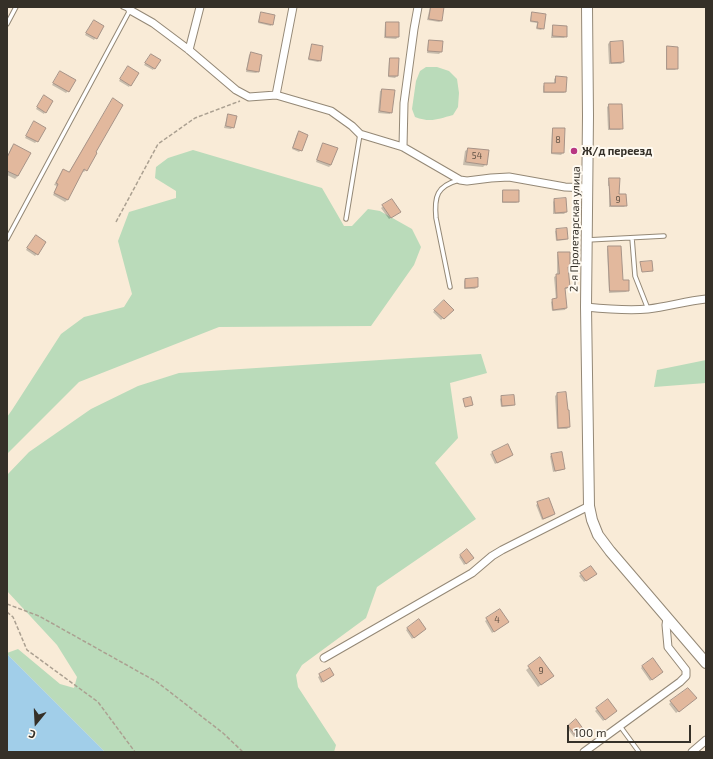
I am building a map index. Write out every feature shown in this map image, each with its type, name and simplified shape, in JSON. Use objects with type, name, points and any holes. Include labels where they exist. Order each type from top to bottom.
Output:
[{"type":"main road","name":"2-я Пролетарская улица","points":[[587,7],[588,188],[586,307],[589,506],[592,520],[598,535],[706,663]]},
{"type":"street","points":[[189,50],[200,7]]},
{"type":"street","points":[[276,95],[293,7]]},
{"type":"street","points":[[403,147],[404,104],[418,7]]},
{"type":"street","points":[[126,9],[153,23],[189,50],[236,90],[249,97],[276,95],[330,111],[352,126],[360,134],[403,147],[460,180],[467,181],[510,177],[557,186],[588,188]]},
{"type":"street","points":[[586,307],[620,310],[648,309],[692,300],[706,299]]},
{"type":"street","points":[[324,658],[472,573],[492,556],[502,550],[589,506]]},
{"type":"street","points":[[584,752],[680,682],[686,676],[686,670],[668,647],[666,625],[667,618]]},
{"type":"street","points":[[692,752],[706,740]]},
{"type":"lane","points":[[7,24],[16,7]]},
{"type":"lane","points":[[7,239],[126,9]]},
{"type":"lane","points":[[346,220],[360,134]]},
{"type":"lane","points":[[450,287],[435,207],[436,197],[442,188],[450,183],[460,180]]},
{"type":"lane","points":[[587,240],[664,236]]},
{"type":"lane","points":[[632,238],[635,276],[648,309]]},
{"type":"lane","points":[[620,726],[639,752]]},
{"type":"lane","points":[[636,746],[644,752]]},
{"type":"path","points":[[116,222],[158,144],[195,118],[249,97]]},
{"type":"path","points":[[7,604],[39,616],[157,682],[223,733],[243,752]]},
{"type":"path","points":[[7,612],[13,617],[27,650],[98,702],[135,752]]},
{"type":"green space","points":[[426,67],[437,67],[449,71],[457,79],[459,93],[458,107],[453,115],[430,120],[415,117],[412,109],[416,81],[420,71]]},
{"type":"green space","points":[[193,150],[322,188],[344,226],[352,226],[368,209],[380,211],[412,229],[421,247],[414,265],[371,326],[219,327],[79,382],[7,454],[7,417],[61,334],[84,317],[124,307],[132,294],[118,241],[129,212],[176,198],[176,191],[155,178],[156,167],[168,158]]},
{"type":"green space","points":[[481,354],[487,373],[450,383],[458,438],[435,463],[476,519],[377,587],[366,618],[302,665],[296,675],[298,687],[336,745],[334,752],[105,752],[7,654],[18,649],[60,684],[74,688],[77,677],[57,645],[7,591],[7,475],[29,452],[91,409],[138,386],[179,373]]},
{"type":"green space","points":[[706,360],[706,383],[654,387],[657,370]]},
{"type":"water","points":[[7,654],[105,752],[7,752]]},
{"type":"building","points":[[431,7],[444,7],[442,21],[429,19]]},
{"type":"building","points":[[261,12],[275,15],[273,25],[259,22]]},
{"type":"building","points":[[532,12],[546,14],[544,29],[537,28],[538,22],[531,21]]},
{"type":"building","points":[[94,20],[104,26],[97,39],[86,33]]},
{"type":"building","points":[[386,22],[399,22],[399,37],[386,37]]},
{"type":"building","points":[[553,25],[567,26],[567,37],[553,36]]},
{"type":"building","points":[[429,40],[443,41],[442,52],[428,51]]},
{"type":"building","points":[[623,41],[624,62],[611,63],[610,42]]},
{"type":"building","points":[[312,44],[323,46],[321,61],[309,59]]},
{"type":"building","points":[[667,46],[678,47],[678,69],[667,69]]},
{"type":"building","points":[[251,52],[262,55],[259,72],[247,70]]},
{"type":"building","points":[[151,54],[161,60],[155,69],[145,63]]},
{"type":"building","points":[[390,58],[399,58],[398,76],[389,76]]},
{"type":"building","points":[[128,66],[139,73],[131,86],[120,79]]},
{"type":"building","points":[[60,71],[76,80],[69,92],[53,83]]},
{"type":"building","points":[[556,76],[567,77],[566,92],[544,92],[544,83],[555,83]]},
{"type":"building","points":[[382,89],[395,90],[392,113],[380,111]]},
{"type":"building","points":[[44,95],[53,101],[46,113],[37,107]]},
{"type":"building","points":[[113,98],[123,105],[87,171],[84,169],[68,200],[54,193],[58,184],[56,183],[63,169],[69,172]]},
{"type":"building","points":[[609,104],[622,104],[623,129],[610,129]]},
{"type":"building","points":[[228,114],[237,116],[234,128],[226,126]]},
{"type":"building","points":[[34,121],[46,128],[38,142],[26,136]]},
{"type":"building","points":[[553,128],[565,128],[564,153],[552,153]]},
{"type":"building","points":[[299,131],[308,135],[302,151],[293,148]]},
{"type":"building","points":[[323,143],[338,148],[331,165],[317,160]]},
{"type":"building","points":[[14,144],[31,153],[18,176],[7,171],[7,158]]},
{"type":"building","points":[[468,148],[489,150],[487,165],[466,162]]},
{"type":"building","points":[[609,178],[620,178],[619,194],[626,194],[627,206],[611,206]]},
{"type":"building","points":[[503,190],[519,190],[519,202],[503,202]]},
{"type":"building","points":[[566,198],[567,212],[555,213],[554,199]]},
{"type":"building","points":[[392,199],[401,212],[391,218],[382,205]]},
{"type":"building","points":[[567,228],[568,239],[557,240],[556,229]]},
{"type":"building","points":[[36,235],[46,242],[38,255],[27,248]]},
{"type":"building","points":[[608,246],[621,246],[623,280],[629,280],[629,291],[610,291]]},
{"type":"building","points":[[558,252],[570,252],[570,267],[568,267],[570,287],[565,288],[567,308],[553,310],[552,299],[557,298],[556,274],[559,274]]},
{"type":"building","points":[[652,261],[653,271],[642,272],[640,262]]},
{"type":"building","points":[[478,278],[478,287],[465,288],[465,279]]},
{"type":"building","points":[[444,300],[454,310],[444,319],[434,310]]},
{"type":"building","points":[[566,392],[570,427],[558,428],[557,393]]},
{"type":"building","points":[[514,395],[515,405],[502,406],[501,396]]},
{"type":"building","points":[[471,397],[473,405],[465,407],[463,399]]},
{"type":"building","points":[[508,444],[513,455],[497,463],[492,452]]},
{"type":"building","points":[[562,452],[565,469],[555,471],[551,454]]},
{"type":"building","points":[[549,498],[555,514],[543,519],[537,502]]},
{"type":"building","points":[[467,549],[474,558],[466,564],[460,555]]},
{"type":"building","points":[[591,566],[597,574],[586,581],[580,573]]},
{"type":"building","points":[[500,609],[509,622],[494,632],[486,618]]},
{"type":"building","points":[[419,619],[426,629],[414,638],[407,628]]},
{"type":"building","points":[[540,657],[554,676],[541,685],[528,666]]},
{"type":"building","points":[[653,658],[663,672],[652,680],[642,666]]},
{"type":"building","points":[[330,668],[334,675],[323,682],[319,674]]},
{"type":"building","points":[[688,688],[697,698],[679,712],[670,701]]},
{"type":"building","points":[[608,699],[617,711],[605,720],[596,708]]},
{"type":"building","points":[[576,719],[584,730],[576,736],[568,726]]},
{"type":"place","name":"Ж/д переезд","points":[[574,151]]}]
